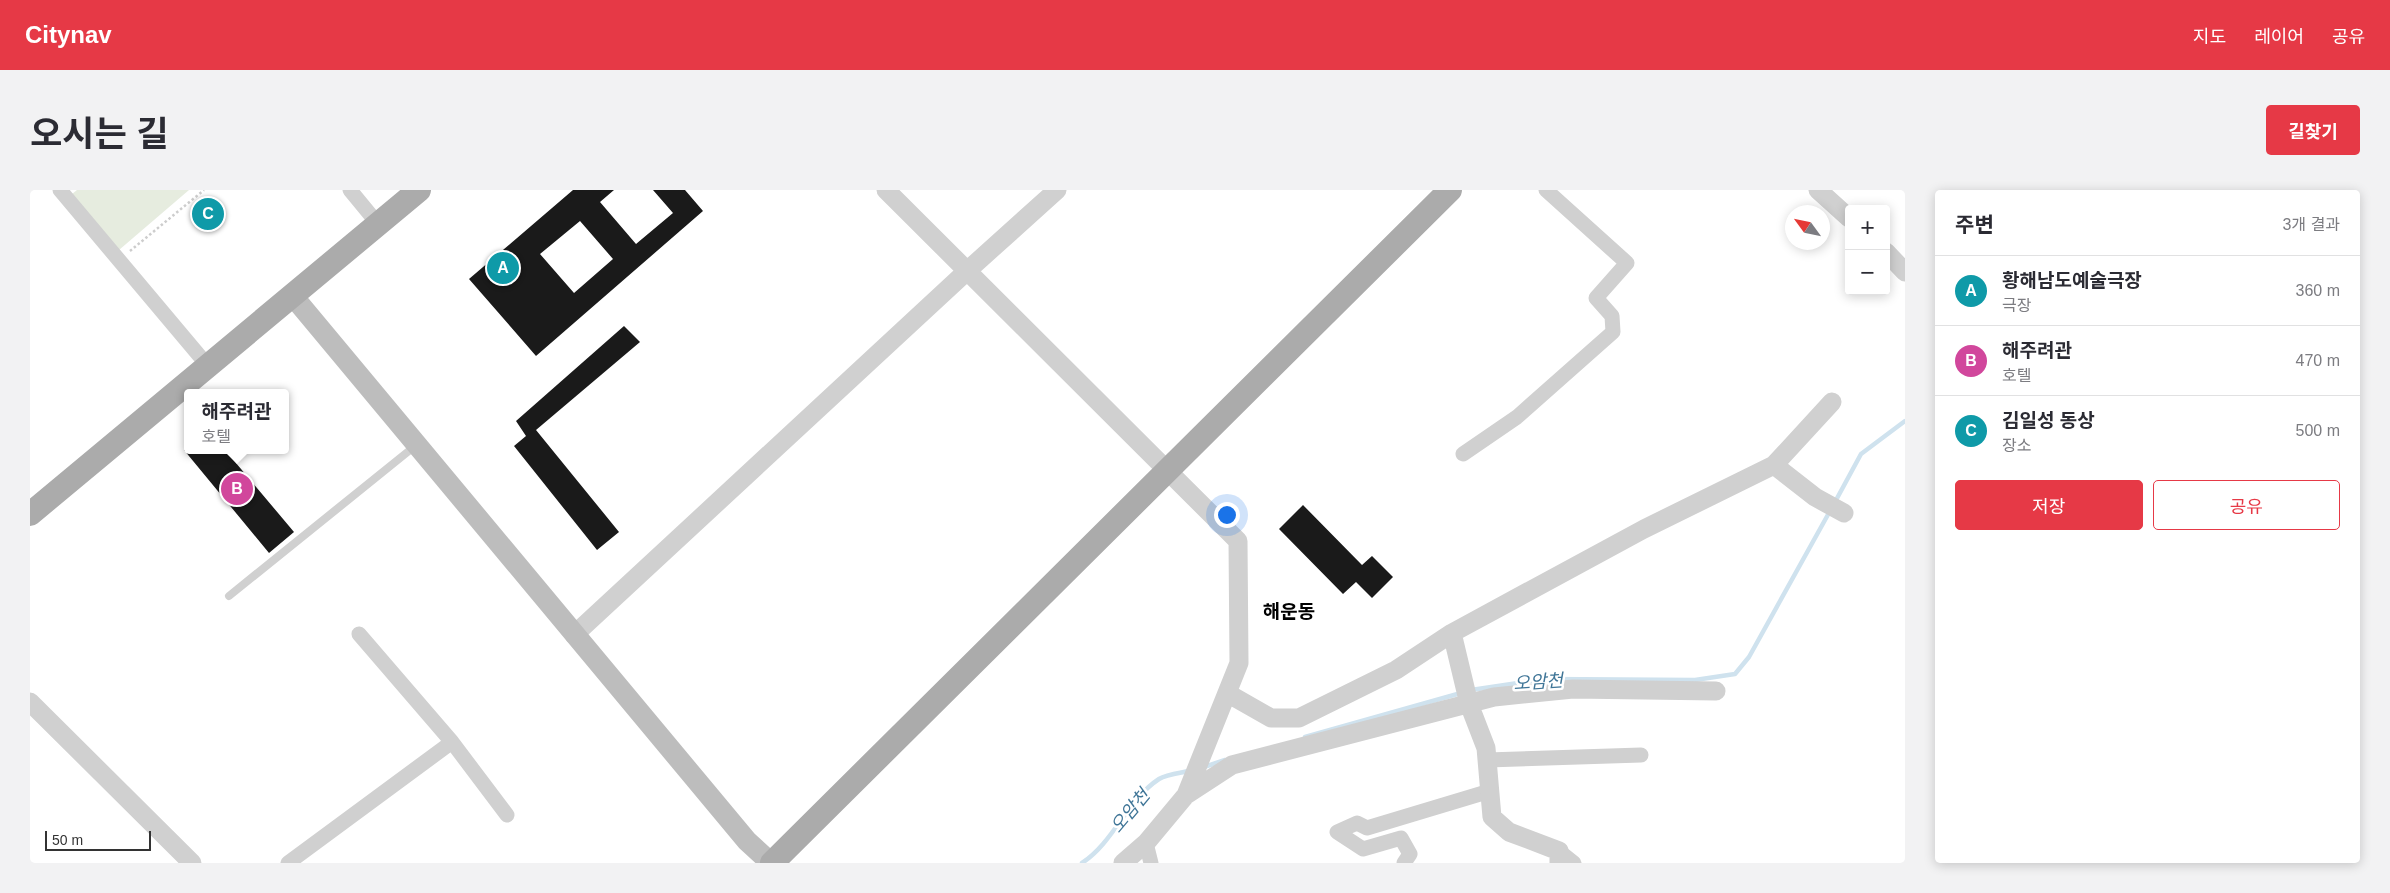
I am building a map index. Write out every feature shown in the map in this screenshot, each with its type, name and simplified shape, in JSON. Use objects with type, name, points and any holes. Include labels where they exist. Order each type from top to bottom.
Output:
[{"type":"main road","points":[[30,514],[419,190]]},
{"type":"main road","points":[[292,296],[747,841],[772,863],[1450,190]]},
{"type":"street","points":[[60,190],[208,366]]},
{"type":"street","points":[[350,190],[378,224]]},
{"type":"street","points":[[886,190],[1166,472],[1238,540],[1239,663],[1189,788],[1146,843],[1123,863]]},
{"type":"street","points":[[574,635],[1057,190]]},
{"type":"street","points":[[1463,454],[1517,417],[1613,332],[1612,316],[1596,298],[1627,263],[1546,190]]},
{"type":"street","points":[[1818,190],[1845,214]]},
{"type":"street","points":[[1890,256],[1905,272]]},
{"type":"street","points":[[1227,693],[1271,718],[1299,718],[1396,670],[1452,633],[1644,529],[1774,465],[1832,402]]},
{"type":"street","points":[[1774,465],[1815,497],[1844,513]]},
{"type":"street","points":[[1452,633],[1467,695],[1486,748],[1492,818],[1509,832],[1574,863]]},
{"type":"street","points":[[359,634],[452,742],[507,815]]},
{"type":"street","points":[[1189,788],[1232,765],[1467,695],[1494,697],[1573,689],[1716,692]]},
{"type":"street","points":[[30,702],[192,863]]},
{"type":"street","points":[[288,863],[452,742]]},
{"type":"street","points":[[1487,760],[1641,754]]},
{"type":"street","points":[[1404,863],[1410,854],[1400,838],[1363,850],[1337,832],[1357,823],[1367,828],[1490,791]]},
{"type":"street","points":[[1146,843],[1151,863]]},
{"type":"lane","points":[[230,596],[416,445]]},
{"type":"path","points":[[119,260],[204,190]]},
{"type":"shaded area","points":[[77,190],[189,190],[119,250],[72,194]]},
{"type":"building","points":[[573,190],[614,190],[600,202],[636,244],[673,213],[653,190],[685,190],[703,211],[536,356],[469,279]],"holes":[[[580,221],[613,259],[574,293],[540,254]]]},
{"type":"building","points":[[624,326],[640,342],[536,430],[619,532],[597,550],[514,446],[526,436],[516,421]]},
{"type":"building","points":[[187,454],[228,454],[294,532],[269,553]]},
{"type":"building","points":[[1303,505],[1362,565],[1372,556],[1393,577],[1372,598],[1356,582],[1343,594],[1279,529]]},
{"type":"waterway","name":"오암천","points":[[1835,502],[1861,454],[1905,421]]},
{"type":"waterway","name":"오암천","points":[[1471,690],[1544,679],[1695,680],[1735,674],[1749,657],[1830,511]]},
{"type":"waterway","name":"오암천","points":[[1305,737],[1461,693]]},
{"type":"waterway","name":"오암천","points":[[1204,767],[1225,760]]},
{"type":"waterway","name":"오암천","points":[[1082,863],[1103,844],[1138,798],[1148,788],[1162,777],[1189,771]]},
{"type":"place","name":"김일성 동상","points":[[208,214]]},
{"type":"place","name":"황해남도예술극장","points":[[503,268]]},
{"type":"place","name":"해주려관","points":[[237,489]]},
{"type":"district","name":"해운동","points":[[1289,611]]}]
